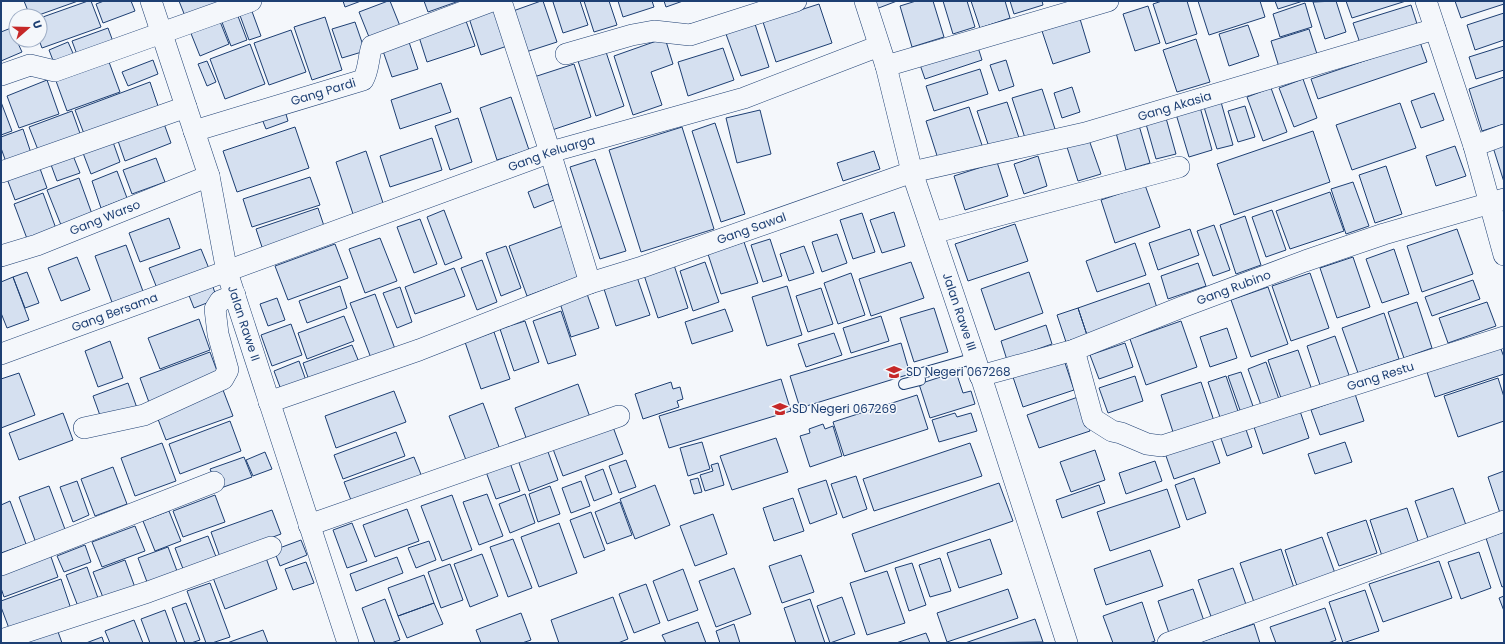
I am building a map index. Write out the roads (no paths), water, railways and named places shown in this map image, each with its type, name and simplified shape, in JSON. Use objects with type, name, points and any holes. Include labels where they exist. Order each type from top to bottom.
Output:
[{"type":"street","name":"Jalan Rawe II","points":[[151,1],[209,176],[227,272],[348,643]]},
{"type":"street","points":[[1,75],[30,65],[55,71],[251,1]]},
{"type":"street","name":"Gang Pardi","points":[[194,131],[363,80],[367,72],[368,58],[372,46],[492,1]]},
{"type":"street","points":[[501,1],[550,152],[590,283]]},
{"type":"street","points":[[566,54],[632,35],[654,31],[690,35],[796,1]]},
{"type":"street","name":"Jalan Rawe III","points":[[865,1],[886,66],[912,172],[977,367],[1063,642]]},
{"type":"street","points":[[886,66],[1108,1]]},
{"type":"street","points":[[1426,1],[1474,146],[1497,202],[1504,255]]},
{"type":"street","name":"Gang Akasia","points":[[912,172],[1086,133],[1435,29]]},
{"type":"street","name":"Gang Keluarga","points":[[227,272],[550,152],[744,98],[879,46]]},
{"type":"street","points":[[1,172],[186,107]]},
{"type":"street","points":[[1474,146],[1504,135]]},
{"type":"street","points":[[933,233],[1179,167]]},
{"type":"street","name":"Gang Sawal","points":[[269,402],[419,350],[590,283],[642,267],[912,172]]},
{"type":"street","name":"Gang Warso","points":[[1,256],[37,245],[209,176]]},
{"type":"street","name":"Gang Rubino","points":[[977,367],[1074,350],[1182,307],[1312,259],[1391,232],[1497,202]]},
{"type":"street","name":"Gang Bersama","points":[[1,354],[227,272]]},
{"type":"street","points":[[84,428],[144,415],[223,379],[228,370],[218,334],[215,309],[220,301],[235,295]]},
{"type":"street","name":"Gang Restu","points":[[1074,350],[1093,419],[1112,431],[1121,433],[1147,444],[1162,446],[1504,337]]},
{"type":"street","points":[[309,526],[620,416]]},
{"type":"street","points":[[1,565],[214,482]]},
{"type":"street","points":[[1168,643],[1504,521]]},
{"type":"street","points":[[1,640],[148,592],[271,547]]},
{"type":"lane","points":[[904,384],[920,380],[919,374],[977,367]]},
{"type":"place","name":"SD Negeri 067268","points":[[894,372]]},
{"type":"place","name":"SD Negeri 067269","points":[[780,409]]}]
